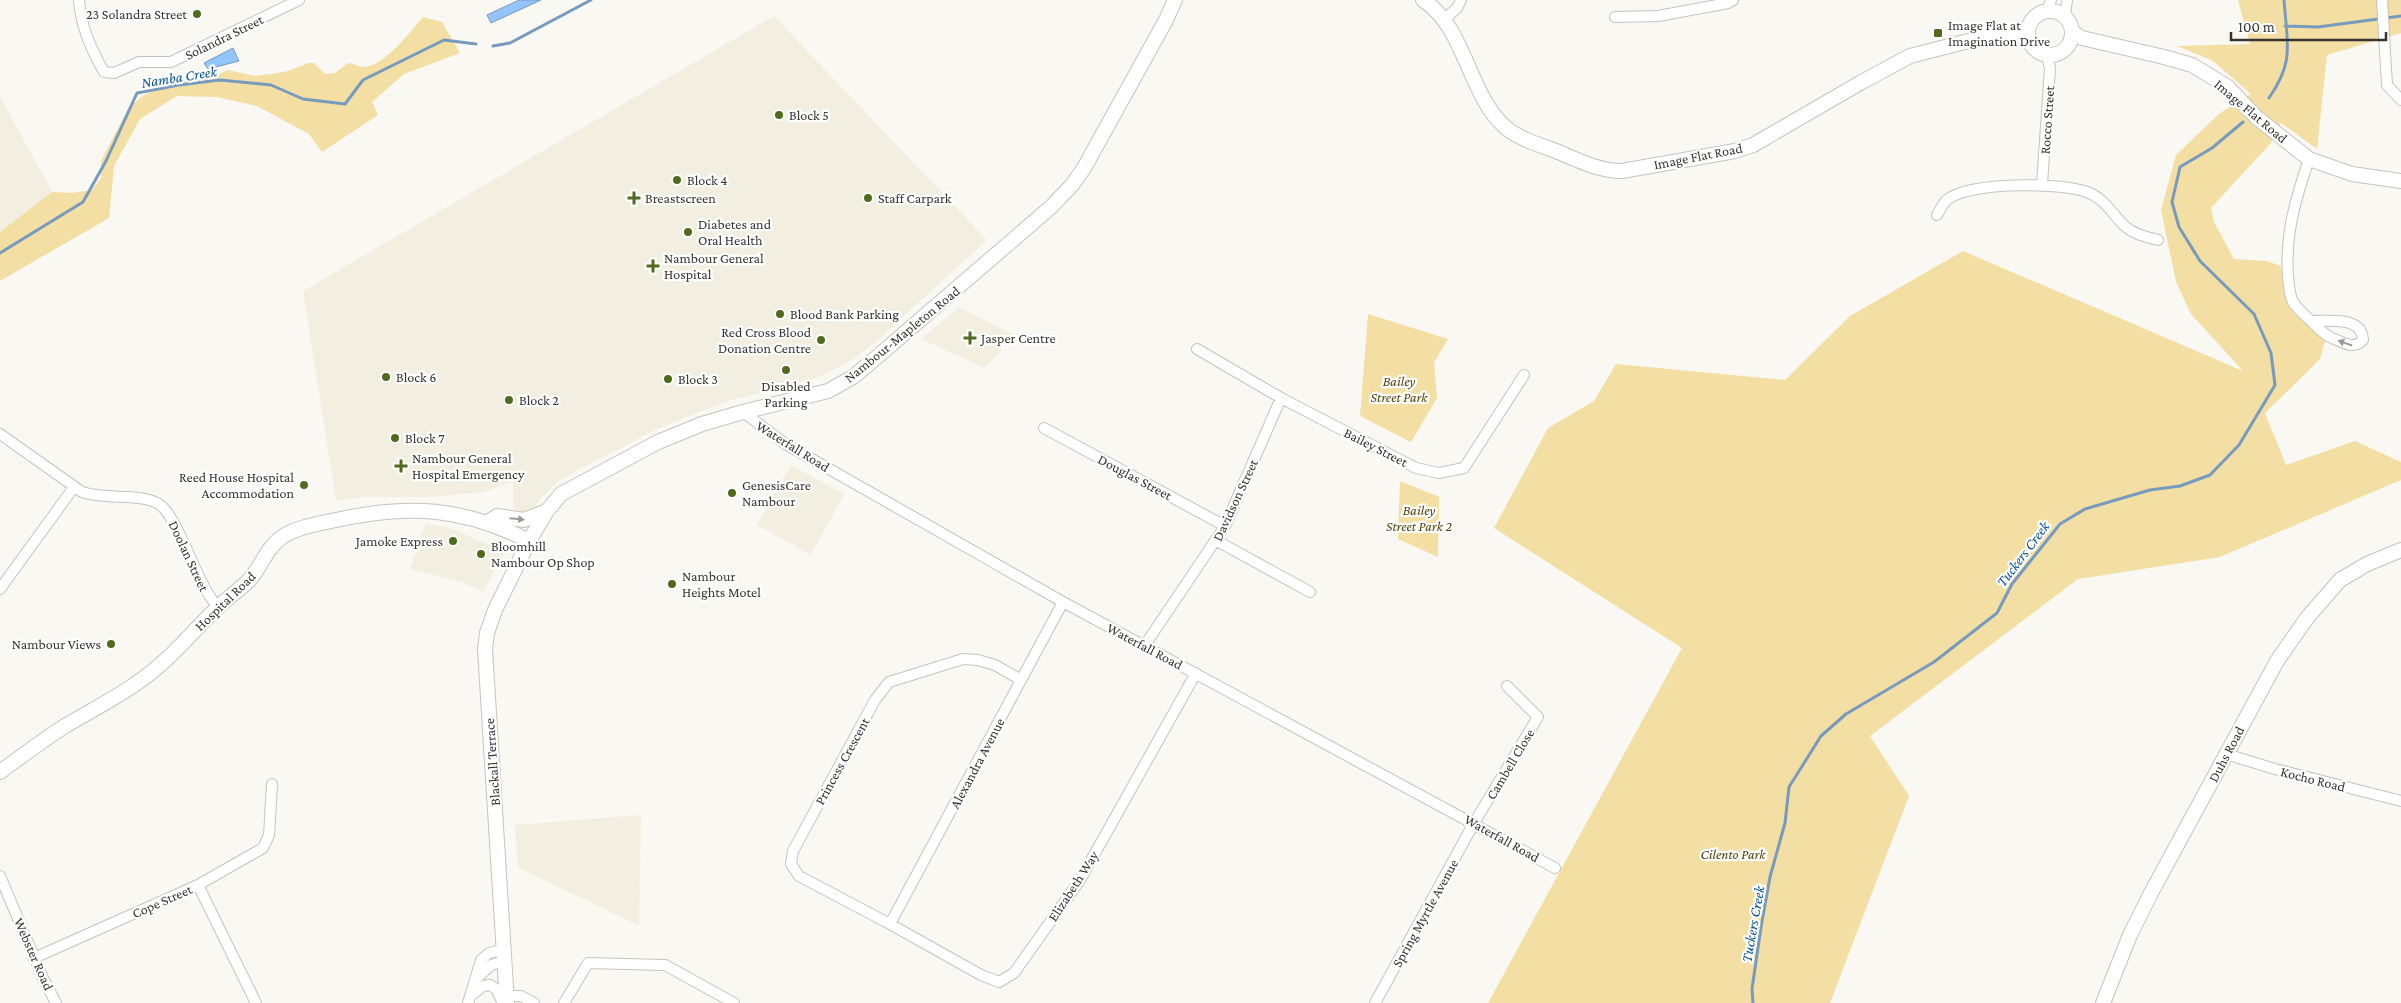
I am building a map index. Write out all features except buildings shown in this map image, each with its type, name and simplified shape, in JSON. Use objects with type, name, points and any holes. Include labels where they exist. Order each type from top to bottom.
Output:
[{"type":"street","name":"Solandra Street","points":[[79,0],[80,16],[88,42],[104,72],[114,72],[139,62],[171,62],[300,0]]},
{"type":"street","name":"Nambour-Mapleton Road","points":[[530,541],[547,511],[561,494],[646,448],[702,424],[828,391],[853,377],[1051,207],[1072,185],[1084,168],[1166,20],[1175,0]]},
{"type":"street","name":"Image Flat Road","points":[[1423,0],[1445,19],[1493,113],[1504,126],[1524,138],[1584,163],[1602,169],[1617,171],[1735,150],[1753,145],[1910,56],[1988,36],[2027,34]]},
{"type":"street","points":[[1445,19],[1457,8],[1461,0]]},
{"type":"street","points":[[1614,18],[1658,16],[1728,3],[1734,0]]},
{"type":"street","points":[[2065,16],[2049,5],[2033,18],[2027,34],[2035,51],[2048,56],[2062,52],[2068,47],[2072,32],[2065,16],[2067,0]]},
{"type":"street","points":[[2382,0],[2387,85],[2401,100]]},
{"type":"street","name":"Image Flat Road","points":[[2072,32],[2082,38],[2164,56],[2192,65],[2228,87],[2256,117],[2309,159],[2352,174],[2401,181]]},
{"type":"street","name":"Rocco Street","points":[[2042,184],[2050,68],[2048,56]]},
{"type":"street","points":[[2309,159],[2293,206],[2288,232],[2287,260],[2289,288],[2293,301],[2312,321]]},
{"type":"street","points":[[1937,215],[1947,200],[1964,192],[2042,184],[2087,192],[2105,203],[2126,227],[2139,234],[2158,240]]},
{"type":"street","name":"Bailey Street","points":[[1197,349],[1281,398],[1416,468],[1439,474],[1464,468],[1524,375]]},
{"type":"street","name":"Davidson Street","points":[[1145,645],[1217,542],[1226,526],[1281,398]]},
{"type":"street","name":"Waterfall Road","points":[[743,412],[787,445],[1063,602],[1555,868]]},
{"type":"street","name":"Douglas Street","points":[[1044,428],[1226,526]]},
{"type":"street","name":"Doolan Street","points":[[0,434],[74,487],[97,496],[147,500],[161,506],[170,515],[198,578],[218,607]]},
{"type":"street","points":[[0,589],[74,487]]},
{"type":"street","name":"Hospital Road","points":[[0,772],[63,728],[137,683],[161,665],[218,607],[249,580],[269,550],[287,534],[312,525],[399,510],[446,513],[488,522],[530,541]]},
{"type":"street","points":[[488,522],[497,516],[524,520],[547,511]]},
{"type":"street","name":"Blackall Terrace","points":[[505,1001],[485,649],[495,610],[530,541]]},
{"type":"street","points":[[1217,542],[1310,592]]},
{"type":"street","name":"Duhs Road","points":[[2102,1003],[2142,910],[2277,661],[2307,618],[2340,580],[2367,564],[2401,550]]},
{"type":"street","name":"Alexandra Avenue","points":[[890,924],[1063,602]]},
{"type":"street","name":"Princess Crescent","points":[[890,924],[799,876],[791,864],[793,851],[875,700],[889,682],[962,659],[978,660],[995,665],[1021,680]]},
{"type":"street","name":"Elizabeth Way","points":[[890,924],[981,975],[999,982],[1014,973],[1080,880],[1196,673]]},
{"type":"street","name":"Cambell Close","points":[[1474,823],[1538,717],[1507,686]]},
{"type":"street","name":"Kocho Road","points":[[2226,754],[2275,769],[2401,802]]},
{"type":"street","points":[[198,885],[263,848],[270,835],[272,784]]},
{"type":"street","name":"Spring Myrtle Avenue","points":[[1376,1003],[1474,823]]},
{"type":"street","name":"Webster Road","points":[[0,876],[34,958],[56,1003]]},
{"type":"street","name":"Cope Street","points":[[34,958],[198,885],[256,1003]]},
{"type":"street","points":[[470,999],[478,978],[491,964],[503,956]]},
{"type":"street","points":[[564,1003],[588,963],[665,965],[734,1003]]},
{"type":"street","points":[[470,999],[483,986],[490,985],[496,989],[505,1001],[521,996],[534,1003]]},
{"type":"shaded area","name":"Nambour General Hospital","points":[[774,16],[987,240],[871,346],[847,363],[819,377],[725,402],[657,429],[561,479],[543,496],[525,518],[513,515],[513,481],[484,492],[427,497],[363,497],[336,501],[303,291]]},
{"type":"shaded area","points":[[0,96],[52,192],[0,232]]},
{"type":"shaded area","name":"Jasper Centre","points":[[959,307],[1018,337],[1008,345],[1006,342],[1001,344],[1000,348],[1003,349],[985,368],[921,339]]},
{"type":"shaded area","points":[[791,465],[844,494],[811,555],[757,525]]},
{"type":"shaded area","points":[[426,523],[451,528],[505,552],[483,592],[462,582],[410,569]]},
{"type":"shaded area","points":[[641,815],[639,926],[518,867],[515,825]]},
{"type":"green space","name":"Cilento Park","points":[[2238,0],[2401,0],[2401,33],[2327,55],[2317,149],[2281,123],[2271,143],[2211,208],[2214,222],[2234,259],[2267,261],[2281,266],[2288,305],[2325,341],[2320,359],[2265,413],[2286,465],[2355,441],[2401,462],[2401,480],[2220,557],[2078,579],[1870,736],[1909,796],[1830,1003],[1488,1003],[1682,648],[1494,528],[1548,428],[1594,401],[1616,364],[1785,380],[1850,316],[1963,251],[2243,371],[2191,314],[2176,282],[2161,210],[2176,155],[2220,113],[2251,94],[2213,61],[2177,46],[2250,44]]},
{"type":"green space","points":[[423,17],[442,22],[460,53],[404,74],[372,102],[378,115],[322,152],[309,134],[257,106],[216,97],[177,96],[140,119],[114,166],[109,218],[0,281],[0,232],[52,192],[71,193],[92,190],[101,178],[101,161],[129,107],[144,95],[176,82],[207,79],[228,70],[255,76],[288,71],[314,63],[325,74],[335,73],[348,63],[361,67],[371,65],[388,55]]},
{"type":"green space","name":"Bailey Street Park","points":[[1368,314],[1448,339],[1434,363],[1437,398],[1411,442],[1360,416]]},
{"type":"green space","name":"Bailey Street Park 2","points":[[1400,481],[1439,497],[1438,557],[1398,539]]},
{"type":"water","points":[[519,0],[541,0],[491,23],[487,15]]},
{"type":"water","points":[[233,48],[239,61],[208,69],[204,63]]},
{"type":"waterway","name":"Namba Creek","points":[[493,46],[510,43],[591,0]]},
{"type":"waterway","name":"Tuckers Creek","points":[[2269,98],[2283,73],[2286,62],[2287,40],[2284,0]]},
{"type":"waterway","points":[[2285,26],[2318,27],[2401,16]]},
{"type":"waterway","name":"Namba Creek","points":[[0,253],[83,202],[106,161],[137,93],[220,80],[271,85],[303,99],[345,104],[363,80],[444,40],[476,44]]},
{"type":"waterway","name":"Tuckers Creek","points":[[1753,1003],[1752,989],[1761,927],[1770,877],[1785,823],[1789,787],[1821,736],[1846,714],[1934,662],[1997,613],[2012,584],[2060,524],[2085,509],[2150,490],[2180,486],[2210,475],[2239,445],[2275,385],[2271,353],[2254,314],[2200,261],[2179,227],[2172,202],[2180,167],[2212,148],[2243,122]]},
{"type":"place","name":"23 Solandra Street","points":[[197,14]]},
{"type":"place","name":"Image Flat at Imagination Drive","points":[[1938,33]]},
{"type":"place","name":"Block 5","points":[[779,115]]},
{"type":"place","name":"Block 4","points":[[677,180]]},
{"type":"place","name":"Breastscreen","points":[[634,198]]},
{"type":"place","name":"Staff Carpark","points":[[868,198]]},
{"type":"place","name":"Diabetes and Oral Health","points":[[688,232]]},
{"type":"place","name":"Nambour General Hospital","points":[[653,266]]},
{"type":"place","name":"Blood Bank Parking","points":[[780,314]]},
{"type":"place","name":"Jasper Centre","points":[[970,338]]},
{"type":"place","name":"Red Cross Blood Donation Centre","points":[[821,340]]},
{"type":"place","name":"Disabled Parking","points":[[786,370]]},
{"type":"place","name":"Block 6","points":[[386,377]]},
{"type":"place","name":"Block 3","points":[[668,379]]},
{"type":"place","name":"Block 2","points":[[509,400]]},
{"type":"place","name":"Block 7","points":[[395,438]]},
{"type":"place","name":"Nambour General Hospital Emergency","points":[[401,466]]},
{"type":"place","name":"Reed House Hospital Accommodation","points":[[304,485]]},
{"type":"place","name":"GenesisCare Nambour","points":[[732,493]]},
{"type":"place","name":"Jamoke Express","points":[[453,541]]},
{"type":"place","name":"Bloomhill Nambour Op Shop","points":[[481,554]]},
{"type":"place","name":"Nambour Heights Motel","points":[[672,584]]},
{"type":"place","name":"Nambour Views","points":[[111,644]]}]
